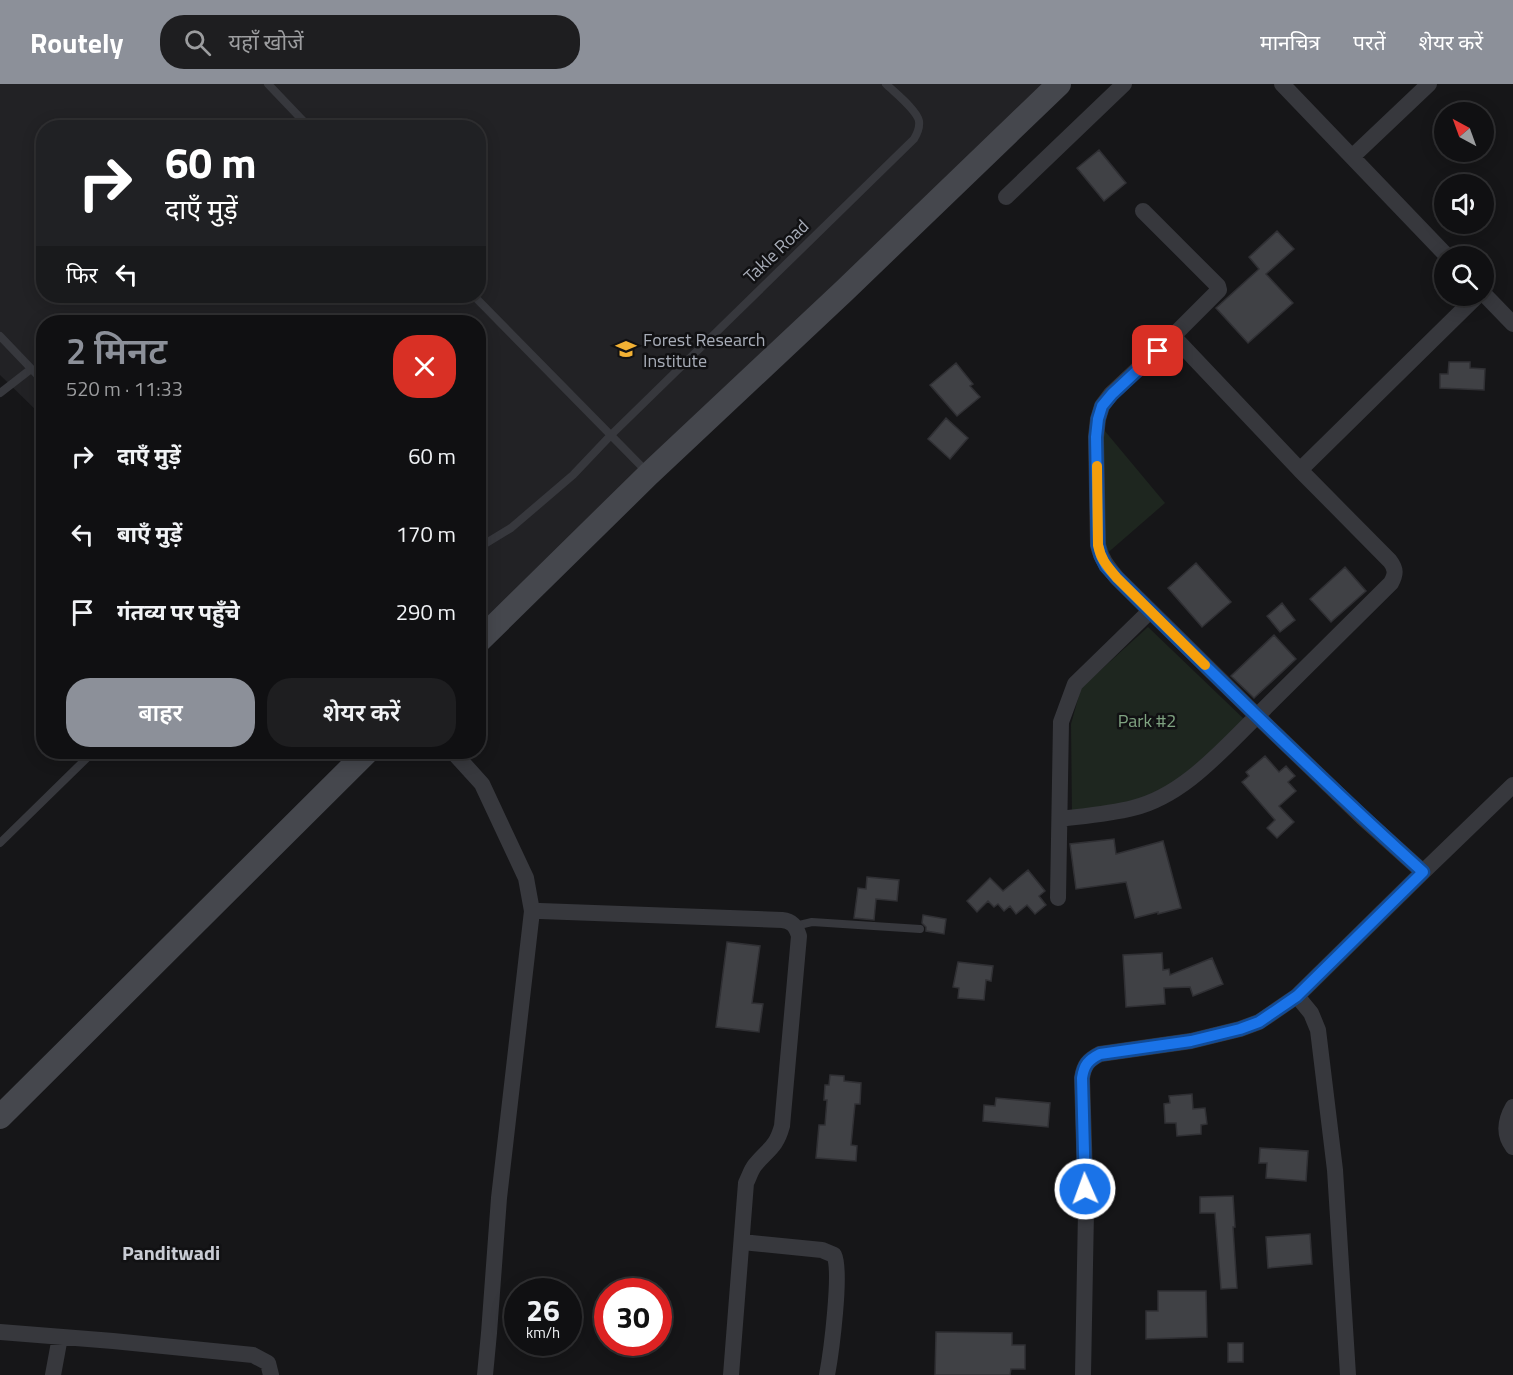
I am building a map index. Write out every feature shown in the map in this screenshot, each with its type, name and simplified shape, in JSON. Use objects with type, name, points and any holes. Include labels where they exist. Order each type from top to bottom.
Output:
[{"type":"main road","points":[[486,634],[649,474],[844,291],[1059,84]]},
{"type":"main road","points":[[0,1117],[361,759]]},
{"type":"street","points":[[1006,197],[1124,84]]},
{"type":"street","points":[[1282,84],[1437,246]]},
{"type":"street","points":[[1352,157],[1429,84]]},
{"type":"street","points":[[1143,211],[1218,285],[1219,290],[1102,406],[1096,437],[1098,545],[1101,556],[1106,566],[1257,716],[1423,872]]},
{"type":"street","points":[[1494,304],[1513,324]]},
{"type":"street","points":[[1300,470],[1467,306]]},
{"type":"street","points":[[1060,819],[1135,808],[1168,794],[1192,777],[1257,716],[1391,583],[1395,576],[1394,567],[1390,561],[1173,336]]},
{"type":"street","points":[[1058,898],[1061,722],[1075,684],[1150,610]]},
{"type":"street","points":[[459,759],[482,784],[525,878],[532,911],[499,1198],[485,1375]]},
{"type":"street","points":[[1083,1375],[1086,1211],[1082,1078],[1084,1067],[1090,1059],[1100,1054],[1191,1041],[1259,1022],[1297,996],[1513,785]]},
{"type":"street","points":[[532,911],[788,920],[795,926],[798,936],[782,1126],[774,1146],[754,1166],[746,1182],[731,1375]]},
{"type":"street","points":[[1297,996],[1311,1013],[1318,1030],[1335,1170],[1348,1375]]},
{"type":"street","points":[[1513,1107],[1505,1124],[1506,1136],[1513,1147]]},
{"type":"street","points":[[742,1242],[822,1250],[834,1255],[837,1261],[837,1280],[827,1375]]},
{"type":"street","points":[[0,1332],[253,1355],[268,1363],[271,1375]]},
{"type":"street","points":[[53,1375],[60,1337]]},
{"type":"lane","points":[[268,84],[302,120]]},
{"type":"lane","name":"Takle Road","points":[[611,435],[914,140],[919,120],[886,84]]},
{"type":"lane","points":[[481,303],[649,474]]},
{"type":"lane","points":[[0,336],[36,374]]},
{"type":"lane","points":[[0,393],[31,369]]},
{"type":"lane","points":[[486,543],[511,528],[573,476],[611,435]]},
{"type":"lane","points":[[0,843],[86,759]]},
{"type":"lane","points":[[795,926],[812,922],[920,929]]},
{"type":"shaded area","name":"Forest Research Institute","points":[[0,84],[1052,84],[486,623],[486,315],[36,315],[36,410],[0,375]]},
{"type":"green space","points":[[1099,424],[1165,503],[1104,556]]},
{"type":"green space","name":"Park #2","points":[[1148,627],[1246,721],[1192,775],[1120,808],[1072,815],[1071,724],[1081,688]]},
{"type":"building","points":[[1099,150],[1126,183],[1104,201],[1077,168]]},
{"type":"building","points":[[1277,231],[1294,249],[1266,274],[1293,303],[1248,343],[1216,308],[1259,269],[1249,257]]},
{"type":"building","points":[[1449,362],[1470,362],[1470,368],[1485,369],[1484,390],[1440,388],[1440,374],[1448,374]]},
{"type":"building","points":[[956,363],[973,384],[970,386],[980,397],[957,416],[930,385]]},
{"type":"building","points":[[946,418],[968,438],[950,459],[928,439]]},
{"type":"building","points":[[1196,563],[1231,602],[1202,627],[1168,588]]},
{"type":"building","points":[[1345,567],[1366,591],[1331,622],[1310,599]]},
{"type":"building","points":[[1282,603],[1295,620],[1280,632],[1267,616]]},
{"type":"building","points":[[1274,635],[1296,659],[1254,698],[1231,676]]},
{"type":"building","points":[[1265,756],[1279,772],[1286,766],[1295,776],[1288,782],[1296,791],[1279,806],[1294,822],[1277,838],[1267,828],[1275,820],[1242,782],[1249,776],[1246,772]]},
{"type":"building","points":[[1114,839],[1116,854],[1163,841],[1181,908],[1135,918],[1126,882],[1076,889],[1070,844]]},
{"type":"building","points":[[1028,870],[1045,891],[1039,896],[1046,905],[1035,914],[1027,905],[1016,914],[1010,906],[1004,911],[998,904],[994,907],[988,901],[977,912],[967,901],[990,878],[1003,891]]},
{"type":"building","points":[[867,877],[899,880],[897,901],[876,899],[874,920],[854,918],[858,888],[866,889]]},
{"type":"building","points":[[923,915],[946,919],[944,934],[926,931],[922,923]]},
{"type":"building","points":[[727,942],[760,946],[752,1003],[763,1004],[759,1032],[716,1027]]},
{"type":"building","points":[[1162,953],[1163,970],[1169,969],[1170,975],[1212,958],[1223,984],[1193,996],[1190,987],[1164,988],[1165,1004],[1126,1007],[1123,955]]},
{"type":"building","points":[[958,962],[993,966],[991,981],[986,980],[984,1000],[958,998],[959,988],[953,987]]},
{"type":"building","points":[[830,1075],[844,1076],[844,1081],[861,1083],[860,1104],[855,1104],[851,1145],[857,1146],[856,1161],[816,1158],[819,1125],[825,1125],[827,1100],[824,1100],[825,1085],[829,1085]]},
{"type":"building","points":[[1192,1094],[1193,1109],[1205,1108],[1207,1124],[1201,1125],[1201,1134],[1177,1136],[1176,1123],[1165,1123],[1164,1104],[1170,1103],[1169,1096]]},
{"type":"building","points":[[996,1098],[1050,1103],[1048,1127],[983,1121],[984,1105],[995,1106]]},
{"type":"building","points":[[1260,1148],[1308,1151],[1306,1181],[1266,1178],[1267,1163],[1259,1163]]},
{"type":"building","points":[[1233,1196],[1237,1288],[1221,1289],[1215,1213],[1200,1213],[1200,1197]]},
{"type":"building","points":[[1310,1234],[1312,1264],[1268,1268],[1266,1237]]},
{"type":"building","points":[[1158,1291],[1206,1291],[1207,1337],[1146,1339],[1146,1311],[1158,1311]]},
{"type":"building","points":[[936,1332],[1012,1333],[1012,1345],[1025,1345],[1025,1369],[1011,1369],[1010,1375],[935,1375]]},
{"type":"building","points":[[1228,1343],[1243,1343],[1243,1362],[1228,1362]]},
{"type":"slow traffic","points":[[1097,466],[1098,545],[1106,566],[1205,665]]},
{"type":"place","name":"Forest Research Institute","points":[[626,349]]},
{"type":"district","name":"Panditwadi","points":[[171,1252]]},
{"type":"route","points":[[1085,1189],[1082,1078],[1084,1067],[1090,1059],[1100,1054],[1191,1041],[1259,1022],[1297,996],[1423,872],[1257,716],[1106,566],[1098,545],[1096,437],[1098,419],[1102,406],[1112,394],[1158,351]]}]
